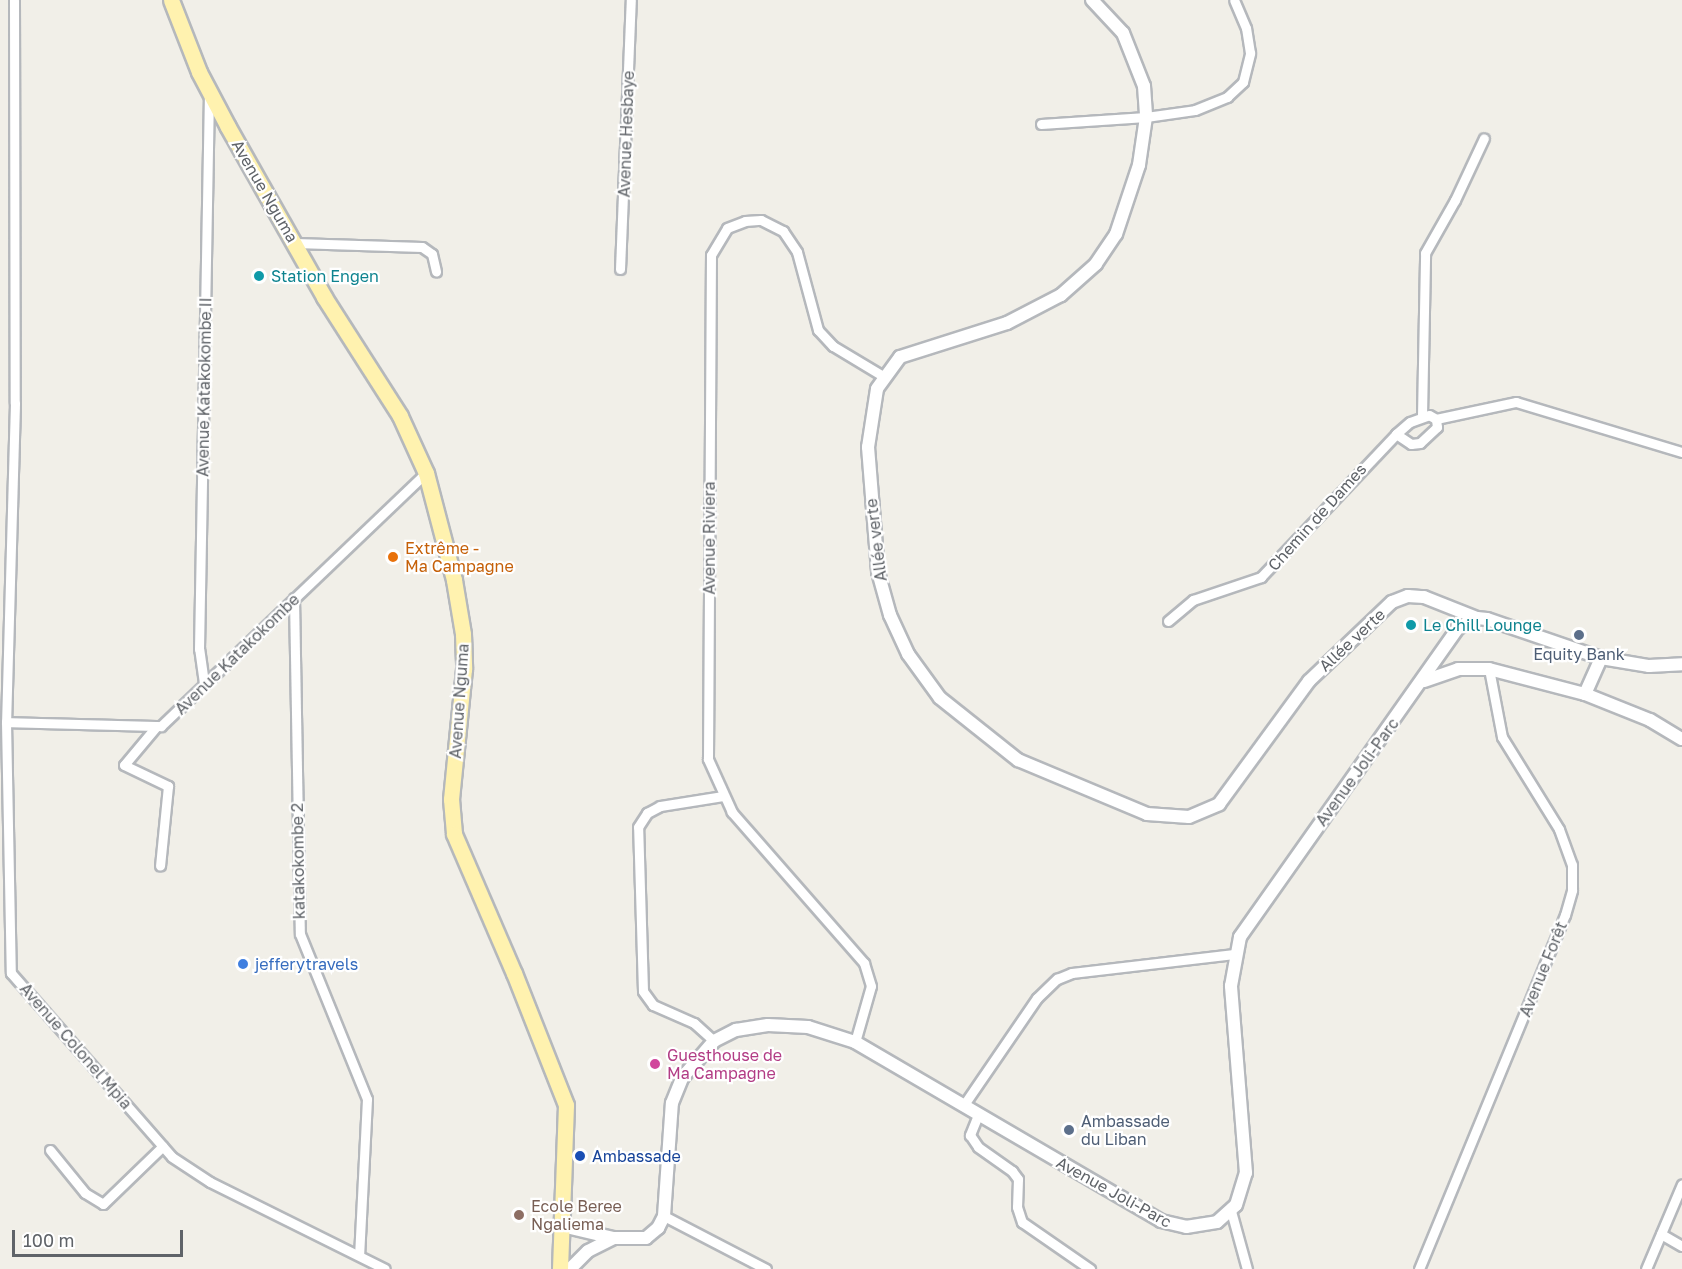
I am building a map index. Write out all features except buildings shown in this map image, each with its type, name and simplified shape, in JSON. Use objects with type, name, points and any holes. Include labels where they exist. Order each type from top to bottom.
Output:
[{"type":"main road","name":"Avenue Nguma","points":[[171,0],[209,91],[324,297],[400,416],[426,473],[454,580],[463,634],[464,669],[451,799],[454,834],[564,1095],[560,1269]]},
{"type":"street","name":"Avenue Colonel Mpia","points":[[14,0],[15,403],[6,722],[11,973],[172,1156],[210,1182],[385,1269]]},
{"type":"street","name":"Avenue Hesbaye","points":[[620,269],[631,0]]},
{"type":"street","name":"Allée verte","points":[[1092,0],[1106,12],[1129,45],[1144,86],[1146,117],[1139,165],[1120,225],[1107,249],[1081,279],[1049,302],[1007,323],[900,357],[883,376],[868,427],[872,514],[880,581],[902,644],[940,698],[994,745],[1032,768],[1096,795],[1161,817],[1201,815],[1228,794],[1309,681],[1392,602],[1407,596],[1424,597],[1477,618],[1601,658],[1649,666],[1682,663]]},
{"type":"street","points":[[1041,124],[1146,117],[1195,110],[1237,91],[1247,71],[1250,53],[1246,28],[1234,0]]},
{"type":"street","name":"Avenue Katakokombe II","points":[[204,683],[199,650],[209,91]]},
{"type":"street","points":[[1484,138],[1455,200],[1425,253],[1422,416],[1436,419],[1516,402],[1682,452]]},
{"type":"street","name":"Avenue Riviera","points":[[855,1042],[871,986],[864,963],[723,796],[708,759],[706,729],[711,255],[727,228],[745,221],[761,220],[783,231],[799,258],[818,330],[833,346],[883,376]]},
{"type":"street","points":[[295,243],[422,247],[432,254],[436,272]]},
{"type":"street","name":"Chemin de Dames","points":[[1168,621],[1193,600],[1261,577],[1396,434],[1422,416]]},
{"type":"street","points":[[1396,434],[1416,445],[1437,427],[1436,419]]},
{"type":"street","name":"Avenue Katakokombe","points":[[160,866],[168,786],[124,765],[155,728],[167,723],[204,683],[426,473]]},
{"type":"street","name":"katakokombe 2","points":[[294,597],[300,933],[367,1099],[359,1255]]},
{"type":"street","points":[[0,614],[10,613]]},
{"type":"street","name":"Avenue Joli-Parc","points":[[664,1216],[672,1103],[688,1069],[714,1041],[744,1029],[786,1024],[808,1027],[855,1042],[1161,1221],[1198,1227],[1217,1222],[1231,1211],[1240,1197],[1246,1166],[1231,987],[1234,954],[1251,920],[1424,681],[1458,628],[1477,618]]},
{"type":"street","points":[[1585,694],[1601,658]]},
{"type":"street","points":[[1424,681],[1458,669],[1489,669],[1585,694],[1650,720],[1682,739]]},
{"type":"street","name":"Avenue Forêt","points":[[1419,1269],[1565,915],[1572,890],[1572,865],[1562,836],[1502,737],[1489,669]]},
{"type":"street","points":[[6,722],[155,728]]},
{"type":"street","points":[[714,1041],[694,1023],[653,1005],[643,991],[638,827],[647,813],[660,806],[723,796]]},
{"type":"street","points":[[963,1106],[1037,998],[1057,979],[1072,973],[1234,954]]},
{"type":"street","points":[[0,977],[11,973]]},
{"type":"street","points":[[978,1115],[970,1136],[978,1147],[1012,1171],[1018,1179],[1017,1207],[1022,1222],[1090,1269]]},
{"type":"street","points":[[50,1150],[85,1193],[103,1204],[163,1146]]},
{"type":"street","points":[[1646,1269],[1682,1184]]},
{"type":"street","points":[[1231,1211],[1247,1269]]},
{"type":"street","points":[[562,1226],[613,1238],[646,1238],[658,1228],[664,1216],[766,1269]]},
{"type":"street","points":[[1662,1234],[1682,1246]]},
{"type":"street","points":[[570,1269],[588,1251],[613,1238]]},
{"type":"place","name":"Station Engen","points":[[259,276]]},
{"type":"place","name":"Extrême - Ma Campagne","points":[[393,557]]},
{"type":"place","name":"Le Chill Lounge","points":[[1411,625]]},
{"type":"place","name":"Equity Bank","points":[[1579,635]]},
{"type":"place","name":"jefferytravels","points":[[243,964]]},
{"type":"place","name":"Guesthouse de Ma Campagne","points":[[655,1064]]},
{"type":"place","name":"Ambassade du Liban","points":[[1069,1130]]},
{"type":"place","name":"Ambassade","points":[[580,1156]]},
{"type":"place","name":"Ecole Beree Ngaliema","points":[[519,1215]]}]
